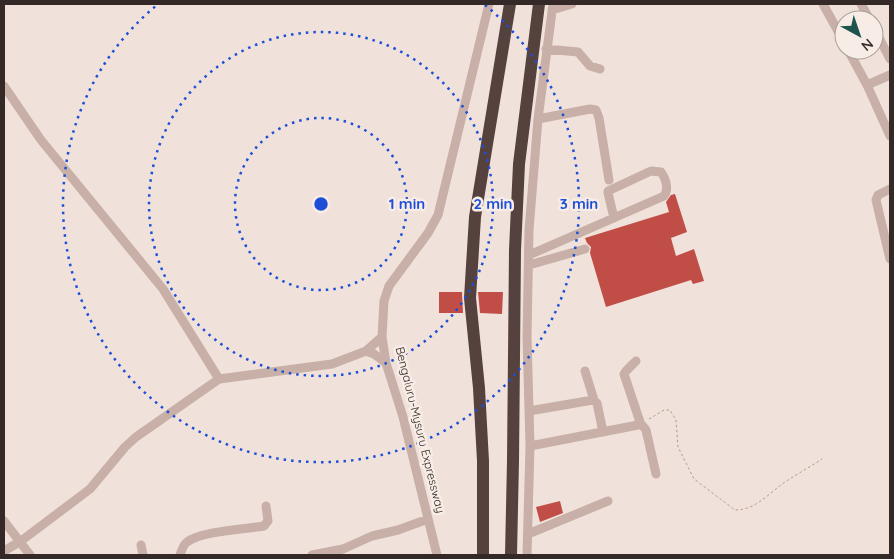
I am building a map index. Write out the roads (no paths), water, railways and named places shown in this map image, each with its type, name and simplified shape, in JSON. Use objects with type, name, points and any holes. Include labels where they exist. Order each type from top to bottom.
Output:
[{"type":"highway","points":[[483,555],[483,461],[479,388],[470,298],[475,217],[510,4]]},
{"type":"highway","points":[[511,555],[515,250],[519,164],[539,4]]},
{"type":"street","name":"Bengaluru-Mysuru Expressway","points":[[437,555],[403,417],[386,363],[382,337],[384,301],[389,286],[428,234],[438,215],[489,4]]},
{"type":"street","points":[[527,555],[530,446],[527,337],[529,260],[538,119],[552,7],[572,4]]},
{"type":"street","points":[[824,4],[834,23]]},
{"type":"street","points":[[884,47],[890,59]]},
{"type":"street","points":[[546,49],[578,52],[590,66],[600,69]]},
{"type":"street","points":[[854,60],[868,85],[890,136]]},
{"type":"street","points":[[868,85],[890,75]]},
{"type":"street","points":[[4,86],[42,140],[162,289],[219,379]]},
{"type":"street","points":[[538,119],[590,109],[596,110],[609,180]]},
{"type":"street","points":[[529,260],[614,218],[664,196],[667,187],[661,172],[651,171],[608,190],[614,218]]},
{"type":"street","points":[[890,188],[878,195],[876,200],[890,259]]},
{"type":"street","points":[[529,260],[585,248]]},
{"type":"street","points":[[4,551],[21,541],[90,489],[130,442],[219,379],[332,364],[366,351],[382,337]]},
{"type":"street","points":[[366,351],[374,354],[386,363]]},
{"type":"street","points":[[636,361],[624,374],[641,425],[646,430],[656,474]]},
{"type":"street","points":[[585,371],[594,400],[597,403],[603,432]]},
{"type":"street","points":[[529,411],[594,400]]},
{"type":"street","points":[[530,446],[641,425]]},
{"type":"street","points":[[528,534],[608,501]]},
{"type":"street","points":[[180,555],[184,546],[194,538],[220,530],[231,531],[264,526],[268,522],[266,506]]},
{"type":"street","points":[[312,555],[343,549],[372,536],[398,530],[428,519]]},
{"type":"street","points":[[4,521],[30,555]]},
{"type":"street","points":[[141,545],[142,555]]}]
